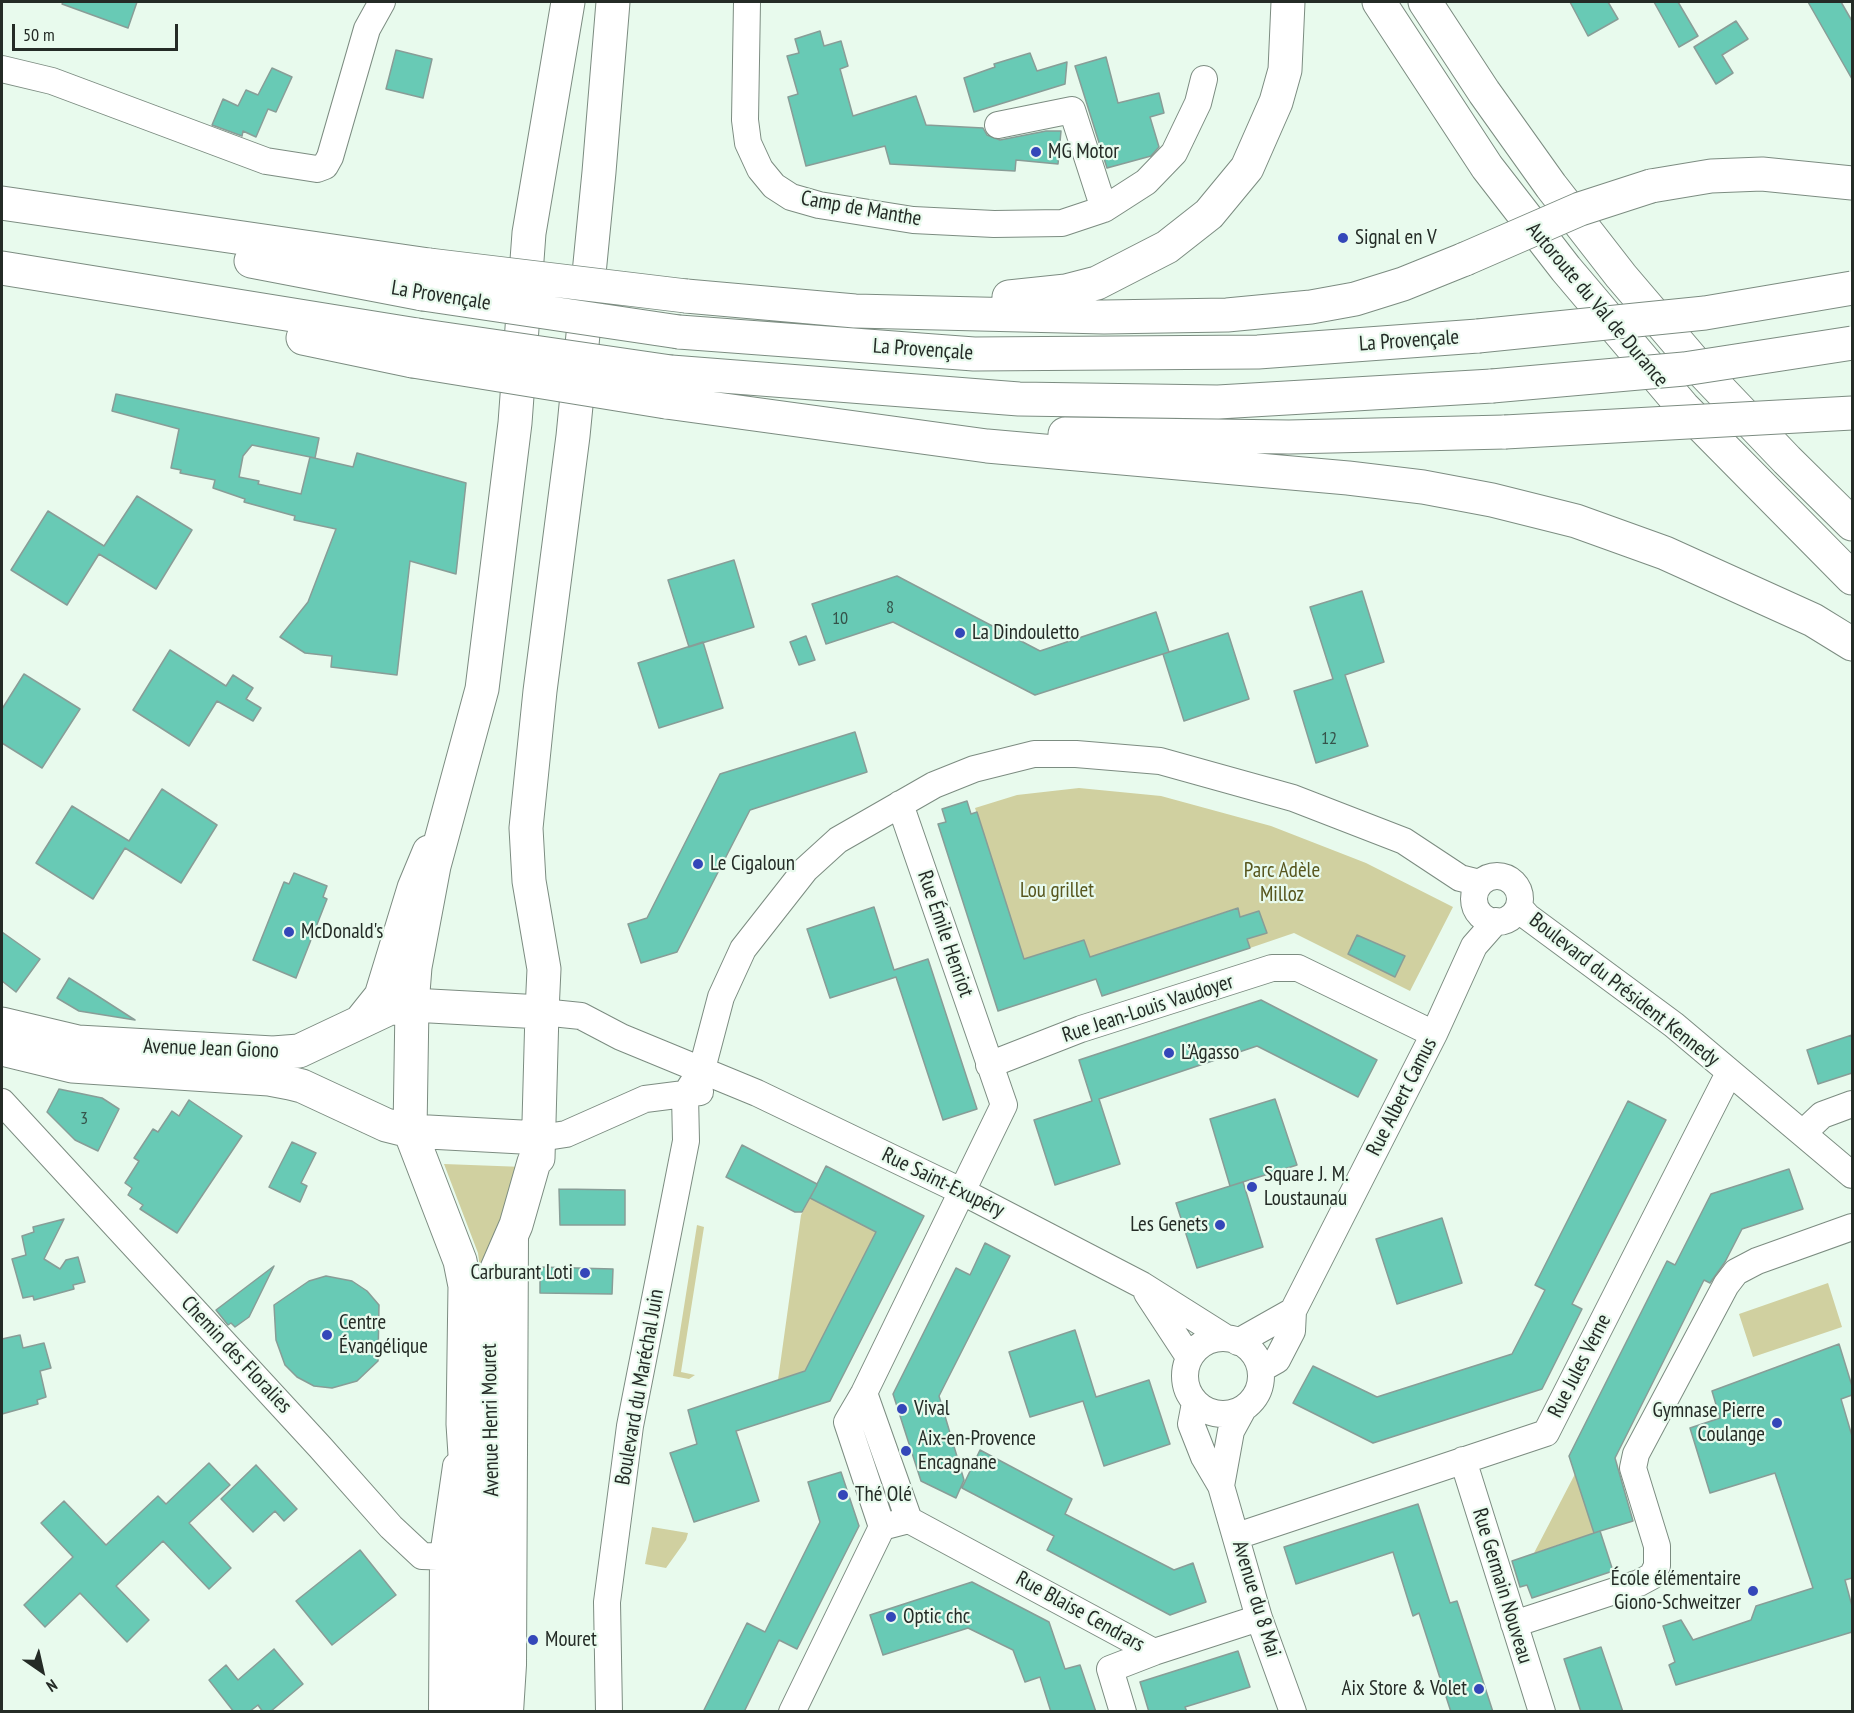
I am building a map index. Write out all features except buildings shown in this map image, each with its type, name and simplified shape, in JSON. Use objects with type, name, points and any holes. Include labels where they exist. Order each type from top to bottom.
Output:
[{"type":"main road","points":[[410,1131],[412,1005],[415,967],[434,866],[482,689],[515,423],[529,233],[568,2]]},
{"type":"main road","name":"Avenue Henri Mouret","points":[[493,1712],[467,1558],[489,1316],[496,1271],[516,1225],[534,1162],[538,1158],[540,1138],[544,969],[529,881],[526,828],[540,691],[573,436],[613,2]]},
{"type":"main road","points":[[686,296],[856,295],[987,298],[1066,291],[1097,283],[1125,271],[1167,248],[1188,232],[1209,214],[1247,168],[1263,136],[1286,70],[1288,2]]},
{"type":"main road","name":"Autoroute du Val de Durance","points":[[1379,2],[1487,166],[1602,313],[1683,407],[1852,578]]},
{"type":"main road","name":"Autoroute du Val de Durance","points":[[1425,2],[1484,92],[1551,186],[1620,276],[1702,371],[1852,524]]},
{"type":"main road","points":[[1484,92],[1641,273],[1788,434],[1852,498]]},
{"type":"main road","points":[[2,203],[426,280],[686,296],[855,311],[1104,317],[1227,315],[1311,307],[1355,299],[1403,284],[1580,209],[1650,186],[1711,176],[1762,174],[1852,183]]},
{"type":"main road","name":"La Provençale","points":[[2,211],[426,280],[679,332],[974,354],[1258,352],[1478,336],[1705,313],[1852,288]]},
{"type":"main road","name":"La Provençale","points":[[2,268],[415,348]]},
{"type":"main road","points":[[2,276],[415,348],[992,433],[1289,437],[1505,432],[1852,413]]},
{"type":"main road","name":"La Provençale","points":[[668,387],[1218,402],[1492,386],[1684,369],[1762,359],[1852,343]]},
{"type":"main road","points":[[668,387],[987,446],[1347,478],[1423,487],[1492,500],[1576,521],[1665,553],[1803,615],[1852,644]]},
{"type":"main road","points":[[361,1021],[381,996],[414,887],[450,813]]},
{"type":"main road","name":"Avenue Jean Giono","points":[[2,1024],[78,1042],[273,1053],[299,1051],[330,1039],[388,1009],[412,1005],[542,1012]]},
{"type":"main road","name":"Avenue Jean Giono","points":[[2,1049],[72,1066],[269,1079],[290,1083],[302,1086],[386,1125],[410,1131],[540,1138]]},
{"type":"main road","name":"Avenue Henri Mouret","points":[[410,1131],[460,1261],[463,1278],[463,1424],[469,1516],[462,1712]]},
{"type":"street","points":[[2,69],[52,81],[266,161],[317,169],[325,166],[330,157],[367,29],[382,2]]},
{"type":"street","name":"Camp de Manthe","points":[[747,2],[745,120],[748,143],[760,169],[774,186],[791,197],[819,205],[903,218],[982,223],[1062,223],[1104,209],[1146,182],[1174,153],[1198,103],[1204,79]]},
{"type":"street","points":[[998,125],[1072,110],[1104,209]]},
{"type":"street","points":[[685,1095],[702,1069],[721,997],[743,949],[805,870],[838,840],[934,785],[974,769],[1034,754],[1160,760],[1293,798],[1404,842],[1505,920],[1519,907],[1520,898],[1513,882],[1496,876],[1478,898]]},
{"type":"street","name":"Rue Émile Henriot","points":[[900,804],[989,1065]]},
{"type":"street","name":"Rue Albert Camus","points":[[1261,1369],[1277,1360],[1292,1331],[1293,1311],[1434,1034],[1474,946],[1478,898]]},
{"type":"street","name":"Boulevard du Président Kennedy","points":[[1519,907],[1533,921],[1674,1025],[1852,1175]]},
{"type":"street","name":"Rue Jean-Louis Vaudoyer","points":[[989,1065],[1081,1029],[1272,968],[1298,968],[1434,1034]]},
{"type":"street","name":"Rue Saint-Exupéry","points":[[542,1012],[581,1016],[621,1037],[742,1086],[961,1191],[1142,1285],[1232,1340]]},
{"type":"street","points":[[792,1712],[882,1527],[847,1422],[864,1392],[1004,1104],[989,1065]]},
{"type":"street","name":"Rue Jules Verne","points":[[1237,1536],[1546,1433],[1729,1073]]},
{"type":"street","points":[[540,1138],[566,1134],[645,1099],[742,1086]]},
{"type":"street","name":"Boulevard du Maréchal Juin","points":[[609,1712],[607,1602],[630,1426],[686,1141],[685,1095]]},
{"type":"street","name":"Chemin des Floralies","points":[[2,1102],[391,1527],[422,1556],[467,1558]]},
{"type":"street","points":[[1803,1133],[1822,1115],[1852,1104]]},
{"type":"street","points":[[510,1712],[513,1702],[516,1225]]},
{"type":"street","points":[[1514,1624],[1639,1583],[1652,1576],[1658,1566],[1657,1546],[1633,1468],[1635,1454],[1726,1285],[1736,1272],[1757,1261],[1852,1227]]},
{"type":"street","name":"Rue Saint-Exupéry","points":[[1142,1285],[1190,1357]]},
{"type":"street","points":[[1232,1340],[1248,1347],[1256,1357],[1261,1369],[1259,1390],[1253,1401],[1243,1409],[1219,1415],[1206,1411],[1195,1403],[1185,1383],[1185,1370],[1190,1357],[1203,1344],[1232,1340],[1293,1311]]},
{"type":"street","points":[[864,1392],[909,1520],[882,1527]]},
{"type":"street","name":"Avenue du 8 Mai","points":[[1195,1403],[1191,1424],[1204,1457],[1221,1486],[1259,1618],[1293,1712]]},
{"type":"street","name":"Avenue du 8 Mai","points":[[1221,1486],[1231,1431],[1243,1409]]},
{"type":"street","name":"Rue Germain Nouveau","points":[[1463,1460],[1542,1712]]},
{"type":"street","name":"Rue Blaise Cendrars","points":[[909,1520],[1154,1652],[1259,1618]]},
{"type":"street","name":"Avenue Henri Mouret","points":[[442,1712],[467,1558]]},
{"type":"street","points":[[1123,1712],[1110,1669],[1154,1652]]},
{"type":"green space","name":"Parc Adèle Milloz","points":[[1079,788],[1161,796],[1271,826],[1366,863],[1453,907],[1410,991],[1294,933],[1250,948],[1237,908],[1090,957],[1084,940],[1024,959],[975,808],[1017,795]]},
{"type":"green space","points":[[444,1164],[524,1167],[480,1268],[478,1253]]},
{"type":"green space","points":[[810,1198],[876,1232],[805,1371],[778,1380],[801,1215]]},
{"type":"green space","points":[[697,1225],[704,1227],[681,1372],[695,1375],[689,1379],[673,1376]]},
{"type":"green space","points":[[1828,1283],[1842,1327],[1753,1357],[1739,1314]]},
{"type":"green space","points":[[1575,1474],[1594,1533],[1534,1553]]},
{"type":"green space","points":[[652,1527],[688,1533],[686,1540],[666,1568],[645,1564]]},
{"type":"place","name":"MG Motor","points":[[1036,152]]},
{"type":"place","name":"Signal en V","points":[[1343,238]]},
{"type":"place","name":"La Dindouletto","points":[[960,633]]},
{"type":"place","name":"Le Cigaloun","points":[[698,864]]},
{"type":"place","name":"McDonald's","points":[[289,932]]},
{"type":"place","name":"L’Agasso","points":[[1169,1053]]},
{"type":"place","name":"Square J. M. Loustaunau","points":[[1252,1187]]},
{"type":"place","name":"Les Genets","points":[[1220,1225]]},
{"type":"place","name":"Carburant Loti","points":[[585,1273]]},
{"type":"place","name":"Centre Évangélique","points":[[327,1335]]},
{"type":"place","name":"Vival","points":[[902,1409]]},
{"type":"place","name":"Gymnase Pierre Coulange","points":[[1777,1423]]},
{"type":"place","name":"Aix-en-Provence Encagnane","points":[[906,1451]]},
{"type":"place","name":"Thé Olé","points":[[843,1495]]},
{"type":"place","name":"École élémentaire Giono-Schweitzer","points":[[1753,1591]]},
{"type":"place","name":"Optic chc","points":[[891,1617]]},
{"type":"place","name":"Mouret","points":[[533,1640]]},
{"type":"place","name":"Aix Store & Volet","points":[[1479,1689]]},
{"type":"park label","name":"Lou grillet","points":[[1057,891]]}]
